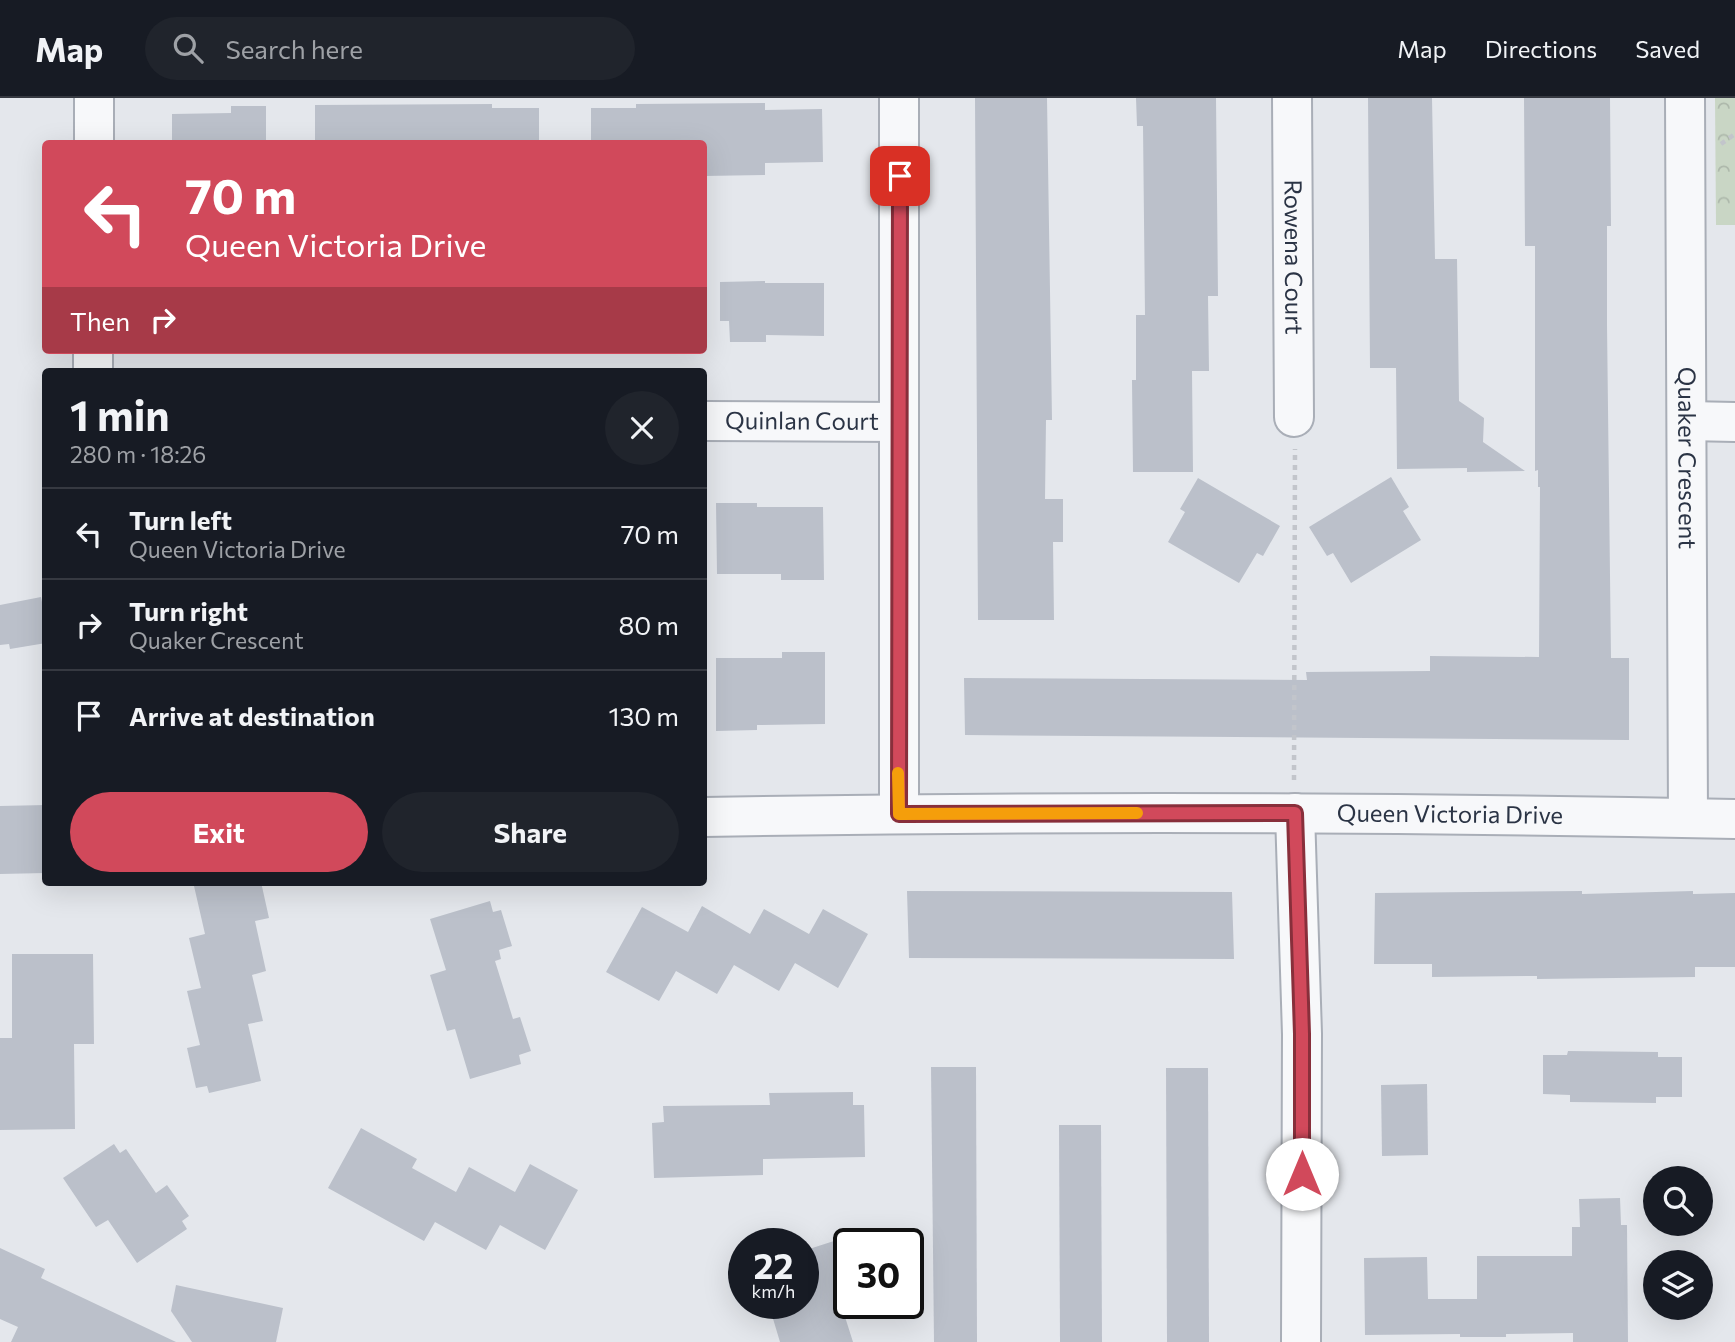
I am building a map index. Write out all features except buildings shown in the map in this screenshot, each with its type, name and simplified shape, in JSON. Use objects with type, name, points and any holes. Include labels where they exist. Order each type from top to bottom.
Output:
[{"type":"street","points":[[94,98],[94,140]]},
{"type":"street","points":[[899,98],[899,814]]},
{"type":"street","name":"Rowena Court","points":[[1292,98],[1294,416]]},
{"type":"street","name":"Quaker Crescent","points":[[1685,98],[1688,818]]},
{"type":"street","name":"Quinlan Court","points":[[707,421],[899,422]]},
{"type":"street","points":[[1688,421],[1735,422]]},
{"type":"street","points":[[1295,813],[1302,1034],[1301,1342]]},
{"type":"street","name":"Queen Victoria Drive","points":[[707,817],[1295,813],[1735,819]]},
{"type":"path","points":[[1294,416],[1295,813]]},
{"type":"green space","points":[[1715,98],[1735,98],[1735,225],[1716,225]]},
{"type":"slow traffic","points":[[898,773],[899,814],[1137,813]]},
{"type":"route","points":[[900,176],[899,814],[1295,813],[1302,1034],[1302,1174]]}]
